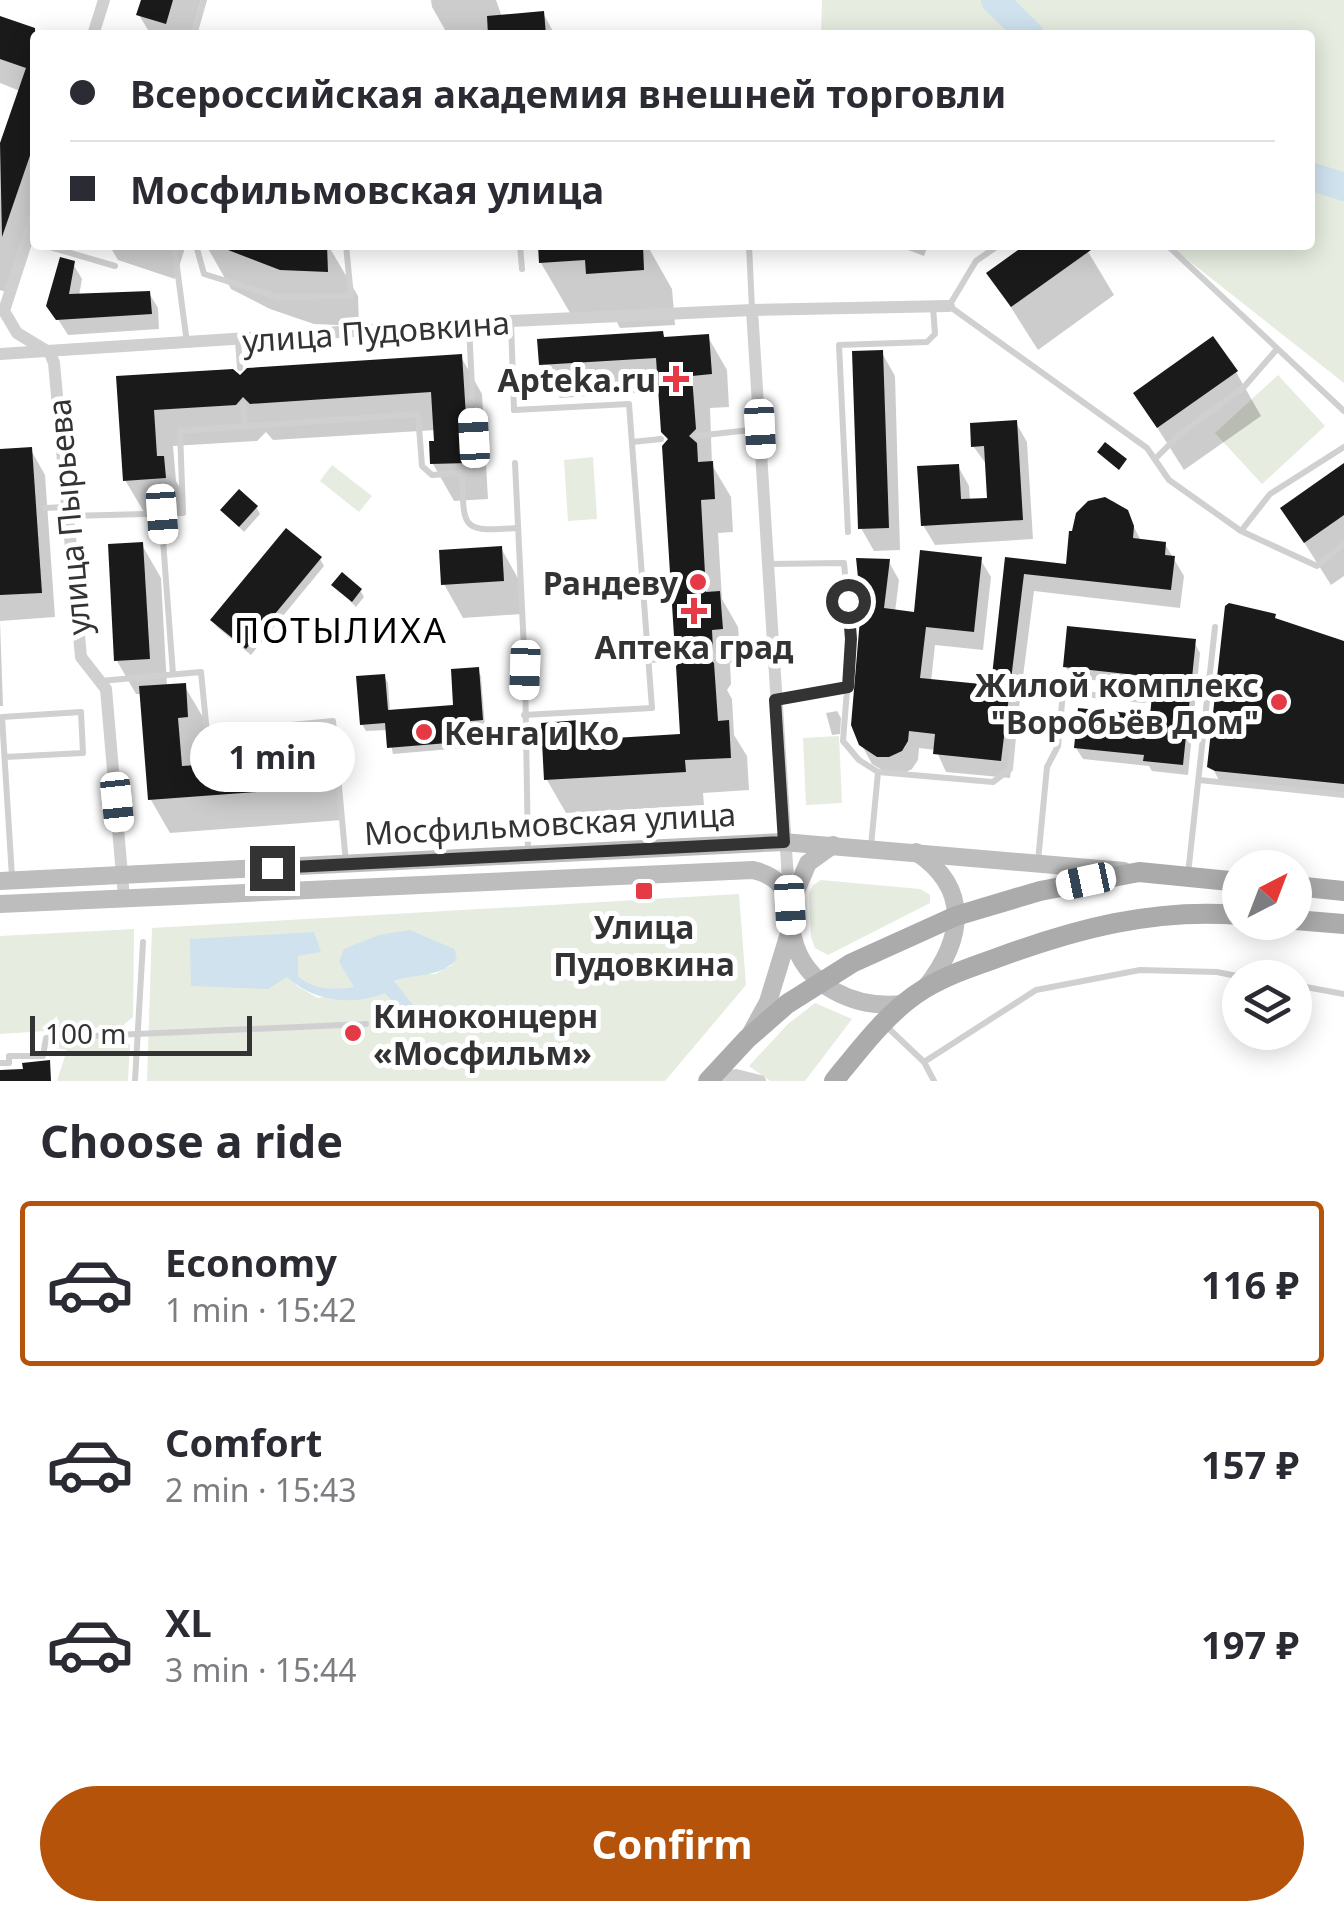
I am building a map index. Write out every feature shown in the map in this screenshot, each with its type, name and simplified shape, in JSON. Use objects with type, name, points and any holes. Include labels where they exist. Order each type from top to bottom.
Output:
[{"type":"main road","name":"Мосфильмовская улица","points":[[6,880],[784,842],[1214,879]]},
{"type":"main road","points":[[833,845],[808,863],[790,905],[799,955],[820,982],[859,1002],[904,1004]]},
{"type":"main road","points":[[914,851],[930,861],[944,878],[956,916],[950,954],[926,988]]},
{"type":"main road","name":"Мосфильмовская улица","points":[[0,904],[753,870],[774,879],[790,905]]},
{"type":"main road","points":[[710,1081],[767,1020],[852,962],[956,916],[1040,891],[1139,872]]},
{"type":"main road","points":[[1204,914],[1192,905],[1189,895],[1192,886],[1214,879]]},
{"type":"main road","points":[[1312,888],[1344,892]]},
{"type":"main road","points":[[834,1081],[884,1024],[926,988],[1054,936],[1145,917],[1222,915]]},
{"type":"main road","points":[[1312,921],[1344,924]]},
{"type":"main road","points":[[747,1039],[768,1002],[791,926]]},
{"type":"street","points":[[95,30],[104,0]]},
{"type":"street","name":"улица Пырьева","points":[[30,244],[5,293],[4,312],[17,333],[50,353],[54,363],[81,658],[106,688],[124,898]]},
{"type":"street","name":"улица Пудовкина","points":[[0,354],[511,321],[949,306]]},
{"type":"street","points":[[752,310],[790,905]]},
{"type":"street","points":[[710,1081],[736,1075],[760,1081]]},
{"type":"lane","points":[[195,30],[204,0]]},
{"type":"lane","points":[[60,250],[115,266]]},
{"type":"lane","points":[[175,250],[187,344]]},
{"type":"lane","points":[[197,250],[204,274],[278,297],[352,296],[347,250]]},
{"type":"lane","points":[[520,250],[522,269]]},
{"type":"lane","points":[[749,250],[752,310]]},
{"type":"lane","points":[[992,250],[976,261],[949,306],[1147,448],[1169,480],[1241,531],[1317,566],[1344,544]]},
{"type":"lane","points":[[1171,250],[1344,411]]},
{"type":"lane","points":[[848,532],[839,345],[927,342],[934,334],[933,306]]},
{"type":"lane","points":[[511,321],[514,411],[629,404],[652,708],[524,716]]},
{"type":"lane","points":[[45,508],[68,512],[184,513],[180,430],[418,414],[422,466],[432,475],[476,472],[468,324]]},
{"type":"lane","points":[[238,341],[240,368]]},
{"type":"lane","points":[[1155,459],[1179,435],[1244,387],[1278,349]]},
{"type":"lane","points":[[244,404],[245,426]]},
{"type":"lane","points":[[696,436],[760,429]]},
{"type":"lane","points":[[632,442],[662,439]]},
{"type":"lane","points":[[1241,531],[1270,494],[1344,447]]},
{"type":"lane","points":[[515,463],[525,670],[528,855]]},
{"type":"lane","points":[[462,473],[464,516],[470,528],[518,528]]},
{"type":"lane","points":[[162,514],[173,674]]},
{"type":"lane","points":[[767,564],[844,563],[851,639],[843,741],[859,760],[878,772],[993,782],[1010,769],[1014,727]]},
{"type":"lane","points":[[1214,627],[1199,780],[1214,879]]},
{"type":"lane","points":[[714,656],[772,652]]},
{"type":"lane","points":[[648,660],[676,658]]},
{"type":"lane","points":[[100,680],[201,672],[207,733],[333,721],[346,864]]},
{"type":"lane","points":[[775,700],[848,687]]},
{"type":"lane","points":[[1038,862],[1047,766],[1058,746],[1063,692],[1144,700]]},
{"type":"lane","points":[[5,757],[84,752],[81,712],[2,717],[6,880]]},
{"type":"lane","points":[[871,848],[878,772]]},
{"type":"lane","points":[[1199,780],[1344,795]]},
{"type":"lane","points":[[135,1081],[143,942]]},
{"type":"lane","points":[[924,1062],[1036,990],[1140,970],[1222,973]]},
{"type":"lane","points":[[1312,989],[1344,994]]},
{"type":"lane","points":[[0,1063],[10,1063],[9,1056],[43,1056],[46,1038],[366,1024]]},
{"type":"lane","points":[[884,1024],[924,1062],[934,1081]]},
{"type":"shaded area","points":[[822,0],[1344,0],[1344,383],[1175,250],[1315,250],[1315,30],[821,30]]},
{"type":"shaded area","points":[[1278,375],[1325,426],[1262,484],[1215,433]]},
{"type":"shaded area","points":[[593,457],[597,519],[568,521],[564,460]]},
{"type":"shaded area","points":[[332,465],[372,496],[359,512],[320,481]]},
{"type":"shaded area","points":[[839,736],[842,803],[806,805],[803,738]]},
{"type":"shaded area","points":[[821,880],[920,889],[930,895],[930,903],[828,955],[815,948],[811,937],[809,894]]},
{"type":"shaded area","name":"Киноконцерн «Мосфильм»","points":[[739,894],[746,985],[665,1081],[147,1081],[152,928]],"holes":[[[191,939],[298,956],[298,976],[310,986],[342,989],[406,977],[318,998],[287,976],[191,986]],[[454,964],[435,974],[416,974],[439,968]]]},
{"type":"shaded area","points":[[134,929],[133,1017],[122,1026],[0,1034],[0,936]]},
{"type":"shaded area","points":[[815,1003],[852,1019],[805,1081],[770,1081],[749,1066],[788,1024]]},
{"type":"shaded area","points":[[119,1037],[130,1045],[128,1081],[57,1081],[67,1050],[56,1048],[57,1041]]},
{"type":"water","points":[[410,930],[454,949],[457,958],[437,972],[394,981],[413,1005],[404,1014],[385,993],[360,999],[334,999],[309,992],[287,977],[268,989],[191,986],[190,939],[314,932],[321,952],[298,956],[298,976],[317,986],[339,989],[354,987],[339,962],[344,949],[379,935]]},
{"type":"building","points":[[141,0],[173,0],[166,24],[136,15]]},
{"type":"building","points":[[544,11],[546,30],[488,30],[487,16]]},
{"type":"building","points":[[0,16],[35,28],[30,30],[30,156],[2,237],[0,143],[26,68],[0,59]]},
{"type":"building","points":[[228,250],[327,250],[328,272],[280,270]]},
{"type":"building","points":[[538,250],[643,250],[644,270],[586,274],[585,260],[539,263]]},
{"type":"building","points":[[1018,250],[1091,250],[1011,307],[986,273]]},
{"type":"building","points":[[60,257],[75,261],[69,294],[150,291],[152,314],[56,320],[46,306]]},
{"type":"building","points":[[663,331],[664,337],[709,334],[712,374],[692,376],[696,429],[689,436],[697,443],[698,462],[713,461],[715,499],[701,500],[706,592],[720,591],[723,629],[712,630],[713,649],[707,657],[714,663],[718,721],[729,720],[731,758],[685,760],[686,772],[544,780],[541,723],[580,720],[581,740],[680,734],[676,666],[682,660],[675,652],[662,446],[668,439],[661,432],[656,358],[539,365],[537,339]]},
{"type":"building","points":[[1213,336],[1238,371],[1157,428],[1133,393]]},
{"type":"building","points":[[883,350],[889,528],[858,529],[852,351]]},
{"type":"building","points":[[462,354],[469,463],[430,464],[429,441],[434,441],[431,392],[250,404],[243,397],[236,405],[154,410],[157,456],[164,456],[166,478],[123,481],[116,376],[233,369],[240,375],[247,368]]},
{"type":"building","points":[[1017,420],[1023,520],[921,526],[917,466],[959,464],[961,499],[987,498],[984,446],[971,447],[970,423]]},
{"type":"building","points":[[1105,442],[1127,459],[1119,470],[1097,452]]},
{"type":"building","points":[[32,447],[42,593],[0,595],[0,449]]},
{"type":"building","points":[[1344,463],[1344,515],[1304,543],[1280,508]]},
{"type":"building","points":[[239,489],[258,506],[239,527],[220,510]]},
{"type":"building","points":[[1105,497],[1128,510],[1134,526],[1133,538],[1166,542],[1165,555],[1175,556],[1171,590],[1024,574],[1001,761],[933,754],[935,734],[909,731],[902,751],[889,757],[877,757],[859,745],[851,725],[861,607],[856,558],[890,559],[884,608],[914,612],[920,550],[982,557],[974,632],[926,627],[920,678],[991,685],[1005,557],[1066,564],[1069,531],[1076,513],[1088,501]]},
{"type":"building","points":[[286,528],[322,557],[246,649],[210,620]]},
{"type":"building","points":[[143,542],[150,659],[114,661],[108,544]]},
{"type":"building","points":[[502,546],[504,581],[441,585],[439,550]]},
{"type":"building","points":[[342,572],[362,589],[352,602],[331,585]]},
{"type":"building","name":"Жилой комплекс \"Воробьёв Дом\"","points":[[1229,603],[1276,614],[1275,618],[1344,641],[1344,784],[1207,767],[1225,606]]},
{"type":"building","points":[[1067,626],[1196,639],[1183,765],[1143,761],[1144,755],[1074,748],[1078,708],[1150,715],[1154,677],[1063,667]]},
{"type":"building","points":[[479,667],[483,720],[459,722],[460,742],[387,748],[385,723],[360,725],[356,676],[385,674],[388,710],[453,705],[451,669]]},
{"type":"building","points":[[186,683],[188,717],[178,718],[182,766],[215,764],[215,753],[257,750],[258,758],[289,756],[287,732],[320,729],[324,787],[148,800],[139,686]]},
{"type":"building","points":[[50,1060],[51,1081],[0,1081],[0,1070],[23,1069],[22,1063]]},
{"type":"waterway","points":[[995,0],[1025,30]]},
{"type":"waterway","points":[[1315,178],[1344,187]]},
{"type":"place","name":"Apteka.ru","points":[[676,379]]},
{"type":"place","name":"Рандеву","points":[[698,582]]},
{"type":"place","name":"Аптека град","points":[[694,611]]},
{"type":"place","name":"Жилой комплекс \"Воробьёв Дом\"","points":[[1279,702]]},
{"type":"place","name":"Кенга и Ко","points":[[424,732]]},
{"type":"place","name":"Улица Пудовкина","points":[[644,891]]},
{"type":"place","name":"Киноконцерн «Мосфильм»","points":[[353,1033]]},
{"type":"district","name":"ПОТЫЛИХА","points":[[341,629]]},
{"type":"route","points":[[272,868],[784,842],[775,700],[848,687],[848,601]]}]
